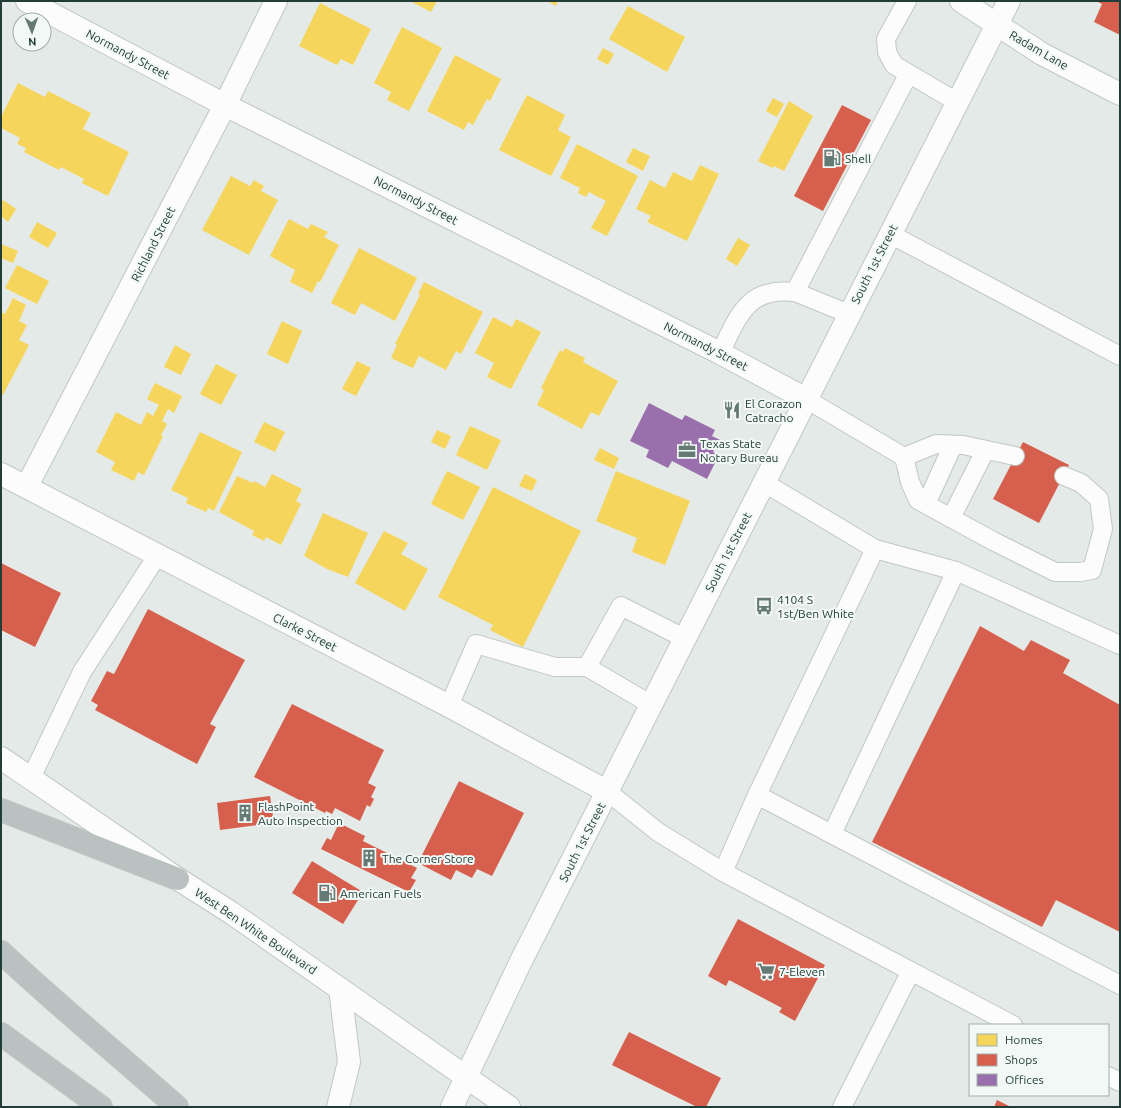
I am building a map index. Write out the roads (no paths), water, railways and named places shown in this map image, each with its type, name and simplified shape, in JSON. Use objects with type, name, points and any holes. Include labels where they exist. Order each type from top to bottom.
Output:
[{"type":"highway","points":[[1,810],[178,879]]},
{"type":"highway","points":[[1,952],[45,994],[131,1065],[177,1107]]},
{"type":"highway","points":[[1,1034],[101,1107]]},
{"type":"street","name":"Normandy Street","points":[[27,1],[225,105],[720,353],[806,399]]},
{"type":"street","name":"Richland Street","points":[[27,486],[225,105],[276,1]]},
{"type":"street","name":"Radam Lane","points":[[961,1],[997,26],[1042,54],[1120,94]]},
{"type":"street","name":"South 1st Street","points":[[452,1107],[520,963],[608,792],[650,704],[1009,1]]},
{"type":"street","name":"Clarke Street","points":[[1,474],[27,486],[157,556],[449,706],[608,792]]},
{"type":"street","name":"West Ben White Boulevard","points":[[1,758],[178,879],[230,912],[509,1107]]},
{"type":"street","points":[[338,1107],[349,1062],[340,989]]},
{"type":"lane","points":[[907,1],[886,39],[887,52],[894,65],[908,75],[957,102]]},
{"type":"lane","points":[[795,292],[908,75]]},
{"type":"lane","points":[[890,234],[1120,356]]},
{"type":"lane","points":[[720,353],[740,315],[753,299],[764,294],[779,291],[795,292],[849,314]]},
{"type":"lane","points":[[806,399],[861,430],[904,457],[910,482],[918,500],[993,541],[1055,572],[1080,572],[1092,570],[1103,528],[1099,499],[1080,483],[1064,476]]},
{"type":"lane","points":[[904,457],[936,444],[953,445],[1015,456]]},
{"type":"lane","points":[[926,504],[953,445]]},
{"type":"lane","points":[[951,518],[985,451]]},
{"type":"lane","points":[[764,482],[875,549],[956,571],[1120,645]]},
{"type":"lane","points":[[723,872],[757,795],[875,549]]},
{"type":"lane","points":[[31,778],[82,672],[157,556]]},
{"type":"lane","points":[[832,834],[956,571]]},
{"type":"lane","points":[[587,668],[621,606],[684,638]]},
{"type":"lane","points":[[449,706],[476,644],[555,667],[587,668],[650,704]]},
{"type":"lane","points":[[608,792],[658,832],[723,872],[1011,1024]]},
{"type":"lane","points":[[757,795],[1120,985]]},
{"type":"lane","points":[[842,1107],[911,971]]},
{"type":"lane","points":[[1109,1076],[1120,1082]]},
{"type":"place","name":"Shell","points":[[832,158]]},
{"type":"place","name":"El Corazon Catracho","points":[[732,410]]},
{"type":"place","name":"Texas State Notary Bureau","points":[[687,450]]},
{"type":"place","name":"4104 S 1st/Ben White","points":[[764,606]]},
{"type":"place","name":"FlashPoint Auto Inspection","points":[[245,813]]},
{"type":"place","name":"The Corner Store","points":[[369,858]]},
{"type":"place","name":"American Fuels","points":[[327,893]]},
{"type":"place","name":"7-Eleven","points":[[766,971]]}]
